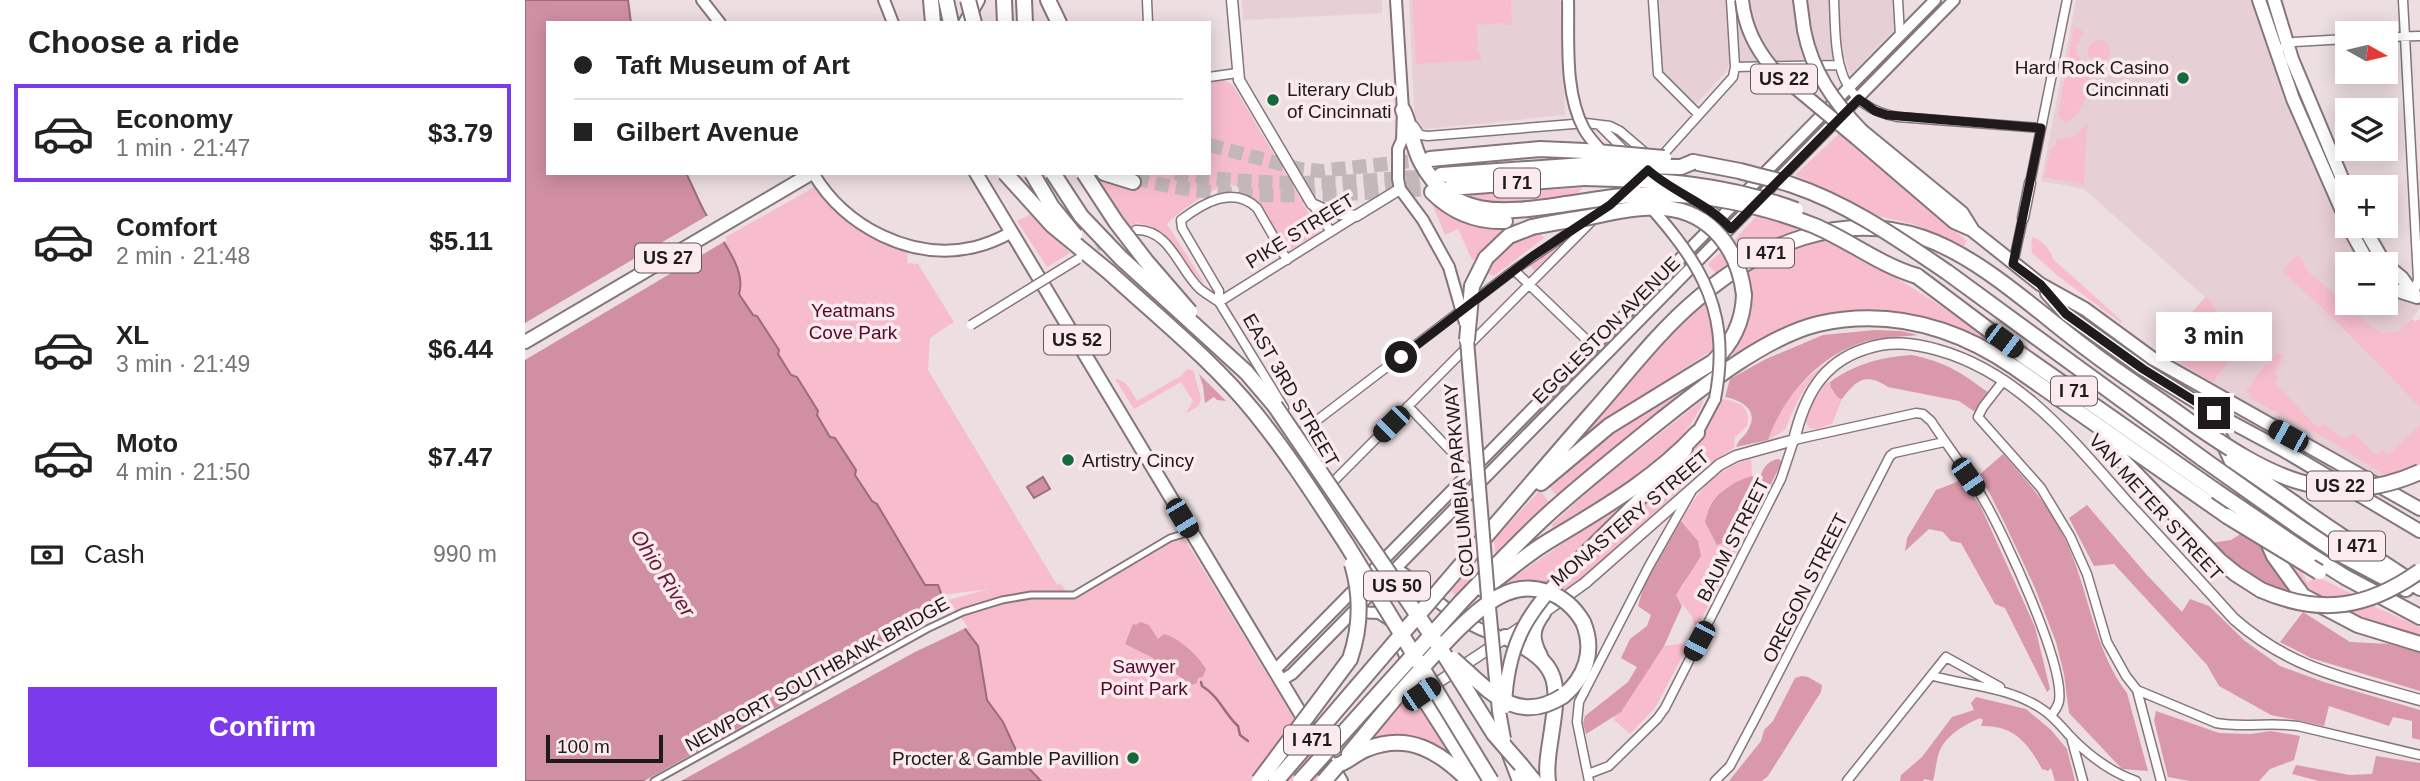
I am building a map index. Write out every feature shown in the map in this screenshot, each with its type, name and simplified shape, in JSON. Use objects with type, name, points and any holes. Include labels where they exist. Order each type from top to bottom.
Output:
[{"type":"highway","points":[[931,0],[933,21]]},
{"type":"highway","points":[[946,0],[951,21]]},
{"type":"highway","points":[[968,0],[973,21]]},
{"type":"highway","points":[[1004,0],[1005,21]]},
{"type":"highway","points":[[1024,0],[1025,21]]},
{"type":"highway","points":[[1047,0],[1048,21]]},
{"type":"highway","points":[[1047,0],[1059,21]]},
{"type":"highway","points":[[1060,21],[1061,0]]},
{"type":"highway","points":[[1403,110],[1422,163],[1440,188],[1455,199],[1475,208],[1503,212],[1635,195],[1686,195],[1753,207],[1817,227],[1899,271],[1917,276]]},
{"type":"highway","points":[[1402,140],[1423,183],[1457,212],[1488,220],[1609,209],[1664,208],[1686,212],[1707,223],[1731,250],[1742,277],[1743,307],[1737,330],[1726,349],[1713,362],[1596,435],[1536,487],[1476,548]]},
{"type":"highway","name":"I 71","points":[[1430,159],[1526,150],[1657,180],[1723,188],[1816,218],[1869,244],[1917,276],[2022,355],[2310,555],[2420,617]]},
{"type":"highway","name":"I 71","points":[[1450,188],[1584,165],[1681,167],[1693,162],[1793,185],[1839,205],[1885,230],[2299,527],[2338,552],[2420,595]]},
{"type":"highway","points":[[1441,175],[1584,165]]},
{"type":"highway","points":[[1007,175],[1052,225],[1109,272]]},
{"type":"highway","name":"US 50","points":[[1033,175],[1052,207],[1109,272],[1216,371],[1254,411],[1347,545],[1491,781]]},
{"type":"highway","name":"US 50","points":[[1054,175],[1081,216],[1121,258],[1246,372],[1275,405],[1440,648],[1494,734],[1534,781]]},
{"type":"highway","points":[[1085,175],[1146,261],[1246,372]]},
{"type":"highway","points":[[1467,340],[1472,286],[1486,258],[1509,236],[1609,209]]},
{"type":"highway","name":"I 471","points":[[1276,781],[1637,361],[1696,300],[1745,264],[1806,236],[1835,228],[1897,230],[1926,238],[1970,260],[2326,527],[2420,588]]},
{"type":"highway","name":"I 471","points":[[1300,781],[1461,602],[1553,509],[1692,395],[1741,361],[1803,329],[1836,321],[1879,318],[1936,327],[1998,356],[2227,516],[2319,572],[2400,608]]},
{"type":"highway","points":[[2062,401],[2122,457],[2220,561],[2236,575],[2261,590],[2295,602],[2347,604],[2378,597],[2395,589],[2420,571]]},
{"type":"highway","points":[[2214,413],[2214,428],[2226,448],[2274,556],[2303,596],[2358,625],[2420,645]]},
{"type":"highway","points":[[2191,427],[2267,471],[2329,489],[2372,487],[2400,481],[2420,472]]},
{"type":"highway","points":[[1461,602],[1542,545],[1638,486],[1697,433]]},
{"type":"highway","points":[[1259,781],[1349,659],[1358,636],[1361,606],[1355,570],[1347,545]]},
{"type":"highway","points":[[1324,781],[1397,696],[1444,646],[1497,597],[1517,590],[1543,590],[1567,602],[1583,622],[1588,639],[1587,662],[1578,681],[1563,696],[1534,706],[1508,703],[1484,689],[1440,648]]},
{"type":"highway","points":[[1543,613],[1535,624],[1532,636],[1541,658],[1550,670],[1555,689],[1548,781]]},
{"type":"highway","points":[[1505,637],[1525,646],[1541,658]]},
{"type":"highway","points":[[1421,694],[1476,781]]},
{"type":"highway","points":[[1338,765],[1370,747],[1390,743],[1415,744],[1442,756],[1469,781]]},
{"type":"main road","points":[[702,0],[717,18]]},
{"type":"main road","points":[[713,0],[717,18]]},
{"type":"main road","points":[[884,0],[892,21]]},
{"type":"main road","points":[[966,21],[978,0]]},
{"type":"main road","points":[[1396,0],[1403,110],[1402,140],[1398,149],[1400,189]]},
{"type":"main road","points":[[1504,739],[1506,686],[1513,652],[1522,630],[1543,596],[1677,462],[1697,433],[1715,399],[1721,360],[1720,334],[1713,300],[1699,271],[1677,239],[1585,130],[1578,116],[1572,87],[1568,0]]},
{"type":"main road","name":"US 22","points":[[1742,0],[1754,44],[1772,68],[1859,134],[1954,222],[1972,230],[2040,284],[2085,309],[2176,373],[2420,509]]},
{"type":"main road","name":"US 22","points":[[1800,0],[1811,57],[1828,91],[1859,134]]},
{"type":"main road","name":"EGGLESTON AVENUE","points":[[1277,676],[1377,567],[1935,0]]},
{"type":"main road","name":"EGGLESTON AVENUE","points":[[1277,676],[1292,674],[1954,0]]},
{"type":"main road","points":[[2259,0],[2340,175]]},
{"type":"main road","points":[[2274,0],[2293,99],[2335,194]]},
{"type":"main road","name":"US 27","points":[[525,342],[809,175]]},
{"type":"main road","points":[[813,175],[840,207],[895,242],[921,248],[952,250],[976,247],[1010,233],[977,175]]},
{"type":"main road","name":"COLUMBIA PARKWAY","points":[[1400,189],[1413,204],[1441,251],[1457,291],[1467,340],[1499,711],[1504,739],[1519,781]]},
{"type":"main road","name":"US 52","points":[[1010,233],[1099,376],[1341,781]]},
{"type":"main road","points":[[2370,238],[2385,264],[2402,278],[2417,297]]},
{"type":"main road","name":"US 22","points":[[2040,284],[2066,314],[2143,369],[2214,413],[2285,451],[2420,531]]},
{"type":"main road","points":[[2398,291],[2417,297]]},
{"type":"main road","points":[[1377,567],[1396,569],[1404,573],[1474,628],[1505,637]]},
{"type":"main road","name":"EAST 3RD STREET","points":[[1377,567],[1379,586],[1390,620],[1421,694]]},
{"type":"main road","points":[[1353,612],[1379,613],[1390,620]]},
{"type":"street","points":[[1147,0],[1148,21]]},
{"type":"street","points":[[1232,0],[1239,80],[1331,232]]},
{"type":"street","points":[[1653,0],[1658,74],[1698,114]]},
{"type":"street","points":[[1327,489],[1583,229],[1609,209],[1656,162],[1733,77],[1735,66],[1731,0]]},
{"type":"street","points":[[1834,0],[1837,65],[1849,89],[1875,111],[1887,115],[2041,128]]},
{"type":"street","points":[[1898,0],[1900,34]]},
{"type":"street","points":[[2013,264],[2067,0]]},
{"type":"street","points":[[2403,0],[2417,297]]},
{"type":"street","points":[[2398,36],[2420,36]]},
{"type":"street","points":[[2282,48],[2294,42],[2335,40]]},
{"type":"street","points":[[1735,66],[1837,65]]},
{"type":"street","points":[[1211,77],[1237,73]]},
{"type":"street","points":[[1403,110],[1413,119],[1420,135],[1428,136],[1563,123],[1609,126],[1620,131],[1656,162],[1730,209],[1740,219]]},
{"type":"street","points":[[1600,126],[1614,143],[1662,183],[1721,218],[1731,229]]},
{"type":"street","name":"PIKE STREET","points":[[1219,302],[1400,189]]},
{"type":"street","name":"EAST 3RD STREET","points":[[1287,260],[1257,208],[1244,200],[1230,197],[1210,200],[1181,220],[1182,228],[1219,291],[1219,302],[1299,434],[1327,489],[1377,567]]},
{"type":"street","points":[[1312,204],[1332,213],[1356,216]]},
{"type":"street","points":[[1299,434],[1514,270],[1553,242],[1609,209]]},
{"type":"street","points":[[1136,230],[1149,230],[1160,237],[1200,289],[1219,302]]},
{"type":"street","points":[[971,326],[1078,259]]},
{"type":"street","points":[[1514,270],[1593,346]]},
{"type":"street","name":"VAN METER STREET","points":[[1794,440],[1801,410],[1814,386],[1842,360],[1868,348],[1911,343],[1975,363],[2004,380],[2052,419],[2225,609],[2251,633],[2284,656],[2305,666],[2420,700]]},
{"type":"street","points":[[2004,380],[1978,417],[2042,488],[2057,512],[2087,574],[2107,642],[2137,690],[2161,781]]},
{"type":"street","points":[[1408,407],[1471,472]]},
{"type":"street","name":"MONASTERY STREET","points":[[1421,694],[1584,583],[1691,492],[1708,473],[1728,459],[1794,440],[1919,413],[1929,419],[1984,500],[2036,612],[2059,690],[2058,703],[2051,716]]},
{"type":"street","name":"BAUM STREET","points":[[1588,778],[1609,766],[1665,708],[1781,480],[1794,440]]},
{"type":"street","name":"OREGON STREET","points":[[1715,781],[1730,766],[1750,729],[1890,456],[1893,453],[1944,442]]},
{"type":"street","points":[[1588,778],[1577,722],[1578,705],[1649,566],[1691,492]]},
{"type":"street","name":"NEWPORT SOUTHBANK BRIDGE","points":[[653,781],[963,612],[1021,597],[1075,595],[1179,533],[1184,535],[1190,531]]},
{"type":"street","points":[[1847,781],[1946,657],[2051,716],[2101,762],[2136,781]]},
{"type":"street","points":[[1933,676],[2007,691]]},
{"type":"street","points":[[2137,690],[2229,726],[2279,723],[2420,755]]},
{"type":"street","points":[[2071,737],[2083,781]]},
{"type":"shaded area","points":[[1242,0],[1382,0],[1382,13],[1243,20]]},
{"type":"shaded area","points":[[1409,0],[1560,0],[1565,115],[1415,130]]},
{"type":"shaded area","points":[[1659,0],[1896,0],[1897,27],[1851,74],[1846,58],[1729,63],[1727,71],[1696,104],[1663,72]]},
{"type":"shaded area","name":"Hard Rock Casino Cincinnati","points":[[2076,0],[2259,0],[2277,50],[2335,185],[2335,238],[2358,238],[2364,252],[2335,252],[2335,315],[2398,315],[2398,288],[2420,299],[2420,308],[2380,360],[2420,401],[2420,435],[2388,491],[2152,358],[2205,297],[2084,189],[2041,181]]},
{"type":"shaded area","points":[[1875,330],[1918,335],[1864,342],[1832,357],[1818,367],[1793,394],[1783,408],[1768,440],[1736,447],[1748,431],[1752,416],[1742,403],[1725,397],[1730,379],[1766,359],[1823,335]]},
{"type":"shaded area","points":[[1912,355],[1953,369],[1989,393],[1975,412],[1959,401],[1888,387],[1868,379],[1857,383],[1842,399],[1838,398],[1831,388],[1830,382],[1859,366]]},
{"type":"shaded area","points":[[1199,374],[1226,401],[1214,397],[1205,403]]},
{"type":"shaded area","points":[[2003,454],[2044,504],[2064,537],[2098,637],[2115,675],[2127,693],[2148,771],[2122,769],[2069,713],[2064,674],[2056,642],[2006,526],[1978,476]]},
{"type":"shaded area","points":[[1779,459],[1782,462],[1750,525],[1740,519],[1729,540],[1717,545],[1705,522],[1713,501],[1725,489],[1742,480],[1752,476],[1756,480],[1759,479],[1768,463]]},
{"type":"shaded area","points":[[1960,477],[1980,505],[2035,627],[2050,689],[2047,692],[2005,608],[1995,604],[1961,543],[1951,541],[1943,532],[1929,529],[1905,551],[1907,538],[1936,490],[1957,482]]},
{"type":"shaded area","points":[[2087,505],[2182,612],[2190,599],[2209,606],[2245,641],[2280,666],[2420,710],[2420,740],[2412,738],[2412,721],[2393,717],[2389,726],[2329,706],[2324,726],[2271,715],[2219,686],[2207,665],[2114,564],[2094,566],[2069,518]]},
{"type":"shaded area","points":[[1681,521],[1698,541],[1701,556],[1676,595],[1682,606],[1664,646],[1621,712],[1586,734],[1583,723],[1585,716],[1628,682],[1637,667],[1621,658],[1630,639],[1647,626],[1651,615],[1638,606],[1644,585]]},
{"type":"shaded area","points":[[2242,533],[2261,544],[2276,572],[2296,596],[2250,579],[2210,543],[2231,540]]},
{"type":"shaded area","points":[[2303,612],[2350,642],[2389,644],[2420,653],[2420,691],[2311,658],[2280,642]]},
{"type":"shaded area","points":[[1140,622],[1149,625],[1158,639],[1164,634],[1188,648],[1206,669],[1203,677],[1198,678],[1197,683],[1192,685],[1151,657],[1125,644],[1133,624]]},
{"type":"shaded area","points":[[1802,676],[1822,685],[1821,692],[1768,776],[1762,781],[1729,781],[1761,741],[1764,730],[1773,721],[1795,678]]},
{"type":"shaded area","points":[[1976,697],[2026,709],[2051,730],[2067,749],[2075,781],[2055,781],[2051,768],[2048,771],[2042,769],[2019,737],[1993,726],[1981,726],[1983,720],[1980,718],[1958,730],[1944,743],[1938,756],[1933,781],[1900,781],[1901,775],[1922,757],[1952,717],[1974,710],[1971,703]]},
{"type":"shaded area","points":[[2156,711],[2219,733],[2250,734],[2271,731],[2300,736],[2294,760],[2270,769],[2259,781],[2190,781],[2168,777],[2154,720]]},
{"type":"shaded area","points":[[2376,756],[2420,763],[2420,781],[2319,781],[2292,774],[2296,765],[2350,775],[2372,774]]},
{"type":"green space","points":[[1412,0],[1511,0],[1512,25],[1477,25],[1478,53],[1481,54],[1481,60],[1416,64]]},
{"type":"green space","points":[[2074,27],[2084,34],[2077,51],[2090,80],[2080,109],[2066,122],[2059,118],[2058,114]]},
{"type":"green space","points":[[2099,40],[2107,43],[2110,51],[2107,59],[2099,62],[2091,59],[2088,51],[2091,43]]},
{"type":"green space","points":[[1223,80],[1233,85],[1320,232],[1286,252],[1246,187],[1229,185],[1217,189],[1194,202],[1167,224],[1205,284],[1195,276],[1162,233],[1136,223],[1136,236],[1099,180],[1131,189],[1135,175],[1211,175],[1211,82]]},
{"type":"green space","points":[[2087,124],[2084,185],[2044,177],[2055,140],[2074,137]]},
{"type":"green space","points":[[1839,134],[1844,135],[1967,241],[1963,247],[1913,224],[1878,216],[1795,175]]},
{"type":"green space","points":[[820,184],[840,207],[909,246],[907,263],[918,264],[954,322],[930,338],[928,370],[1057,585],[1060,583],[1072,599],[1175,536],[1186,541],[1332,781],[1041,781],[1020,759],[1003,722],[987,700],[978,646],[944,601],[989,589],[942,595],[938,585],[925,586],[877,504],[854,475],[856,470],[817,415],[797,377],[791,375],[778,354],[779,350],[739,294],[722,239]]},
{"type":"green space","points":[[1583,188],[1574,197],[1499,207],[1455,195]]},
{"type":"green space","points":[[1432,199],[1508,224],[1531,222],[1476,263],[1475,259],[1472,260],[1458,229],[1445,235]]},
{"type":"green space","points":[[1759,213],[1802,227],[1741,257],[1733,242]]},
{"type":"green space","points":[[1031,214],[1070,253],[1047,267],[1017,221]]},
{"type":"green space","points":[[1536,230],[1544,238],[1494,276],[1483,271],[1508,243]]},
{"type":"green space","points":[[1823,237],[1915,289],[2001,349],[1964,331],[1930,319],[1897,312],[1866,310],[1834,314],[1802,323],[1733,356],[1736,334],[1749,297],[1747,272],[1789,249]]},
{"type":"green space","points":[[2032,237],[2045,245],[2053,259],[2122,321],[2121,323],[2033,254]]},
{"type":"green space","points":[[1564,241],[1535,271],[1529,265]]},
{"type":"green space","points":[[1722,251],[1730,264],[1715,273],[1708,264]]},
{"type":"green space","points":[[2298,254],[2308,271],[2335,295],[2335,315],[2357,315],[2372,328],[2384,333],[2397,332],[2412,319],[2420,319],[2420,407],[2332,317],[2282,271]]},
{"type":"green space","points":[[2206,297],[2215,310],[2247,336],[2212,382],[2159,349]]},
{"type":"green space","points":[[1706,301],[1712,324],[1714,349],[1616,414],[1561,457],[1680,324]]},
{"type":"green space","points":[[2277,353],[2284,356],[2274,372],[2279,377],[2275,383],[2317,427],[2324,424],[2340,437],[2348,437],[2354,433],[2376,455],[2382,450],[2388,455],[2420,425],[2420,466],[2390,478],[2327,439],[2251,399],[2250,393],[2246,391]]},
{"type":"green space","points":[[1587,359],[1586,369],[1549,407],[1539,407]]},
{"type":"green space","points":[[1825,364],[1801,395],[1785,430],[1768,440],[1790,398]]},
{"type":"green space","points":[[1713,368],[1712,373],[1559,498],[1546,483],[1579,453]]},
{"type":"green space","points":[[1187,369],[1193,370],[1201,398],[1199,406],[1186,413],[1193,401],[1181,382],[1134,409],[1115,379],[1126,384],[1137,401],[1181,376]]},
{"type":"green space","points":[[1830,382],[1838,398],[1842,399],[1832,424],[1816,429],[1809,428],[1805,420],[1810,407],[1826,383]]},
{"type":"green space","points":[[1705,398],[1693,421],[1660,458],[1620,489],[1556,531],[1551,525],[1601,480]]},
{"type":"green space","points":[[1721,399],[1738,403],[1747,414],[1747,426],[1735,437],[1734,448],[1705,467],[1585,576],[1562,593],[1556,591],[1691,453],[1710,425]]},
{"type":"green space","points":[[1751,459],[1752,476],[1725,489],[1711,502],[1705,522],[1714,537],[1729,540],[1741,519],[1750,525],[1696,629],[1691,615],[1675,595],[1684,585],[1698,541],[1681,521],[1709,482],[1728,468]]},
{"type":"green space","points":[[1652,482],[1544,585],[1502,589],[1501,586]]},
{"type":"green space","points":[[1540,490],[1551,505],[1496,556],[1494,540]]},
{"type":"green space","points":[[2283,557],[2302,568],[2308,583],[2316,576],[2356,596],[2321,599],[2301,581]]},
{"type":"green space","points":[[1472,566],[1475,577],[1456,596],[1451,591]]},
{"type":"green space","points":[[2369,604],[2420,627],[2420,639],[2356,619],[2338,610]]},
{"type":"green space","points":[[1691,640],[1655,708],[1630,734],[1614,720],[1615,715],[1621,711],[1664,646]]},
{"type":"green space","points":[[1414,689],[1456,761],[1437,748],[1417,740],[1373,739],[1379,728]]},
{"type":"water","name":"Ohio River","points":[[525,0],[628,0],[631,21],[546,21],[546,175],[687,175],[739,272],[739,294],[779,350],[778,354],[791,375],[797,377],[830,437],[835,438],[856,470],[855,475],[872,501],[877,504],[925,585],[938,585],[944,601],[978,646],[987,700],[1003,722],[1020,759],[1041,781],[525,781]]},
{"type":"water","points":[[1043,477],[1050,489],[1034,498],[1027,487]]},
{"type":"pier","points":[[710,214],[727,240],[525,360],[525,323]]},
{"type":"pier","points":[[953,607],[968,627],[915,652],[681,781],[644,781],[879,650],[878,647]]},
{"type":"waterway","points":[[1201,682],[1238,726],[1240,735],[1248,741]]},
{"type":"tunnel","points":[[1211,146],[1300,169],[1321,171],[1430,159]]},
{"type":"tunnel","points":[[1189,175],[1242,181],[1307,183],[1439,175]]},
{"type":"tunnel","points":[[1135,178],[1209,192],[1248,195],[1328,195],[1443,188]]},
{"type":"tunnel","points":[[1086,253],[1127,231]]},
{"type":"place","name":"Hard Rock Casino Cincinnati","points":[[2183,78]]},
{"type":"place","name":"Literary Club of Cincinnati","points":[[1273,100]]},
{"type":"place","name":"Artistry Cincy","points":[[1068,460]]},
{"type":"place","name":"Procter & Gamble Pavillion","points":[[1133,758]]},
{"type":"route","points":[[1401,357],[1533,256],[1610,205],[1648,170],[1662,183],[1714,212],[1731,229],[1859,99],[1875,111],[1898,117],[2041,128],[2013,264],[2040,284],[2066,314],[2143,369],[2214,413]]},
{"type":"park label","name":"Yeatmans Cove Park","points":[[853,321]]},
{"type":"park label","name":"Sawyer Point Park","points":[[1144,677]]}]
